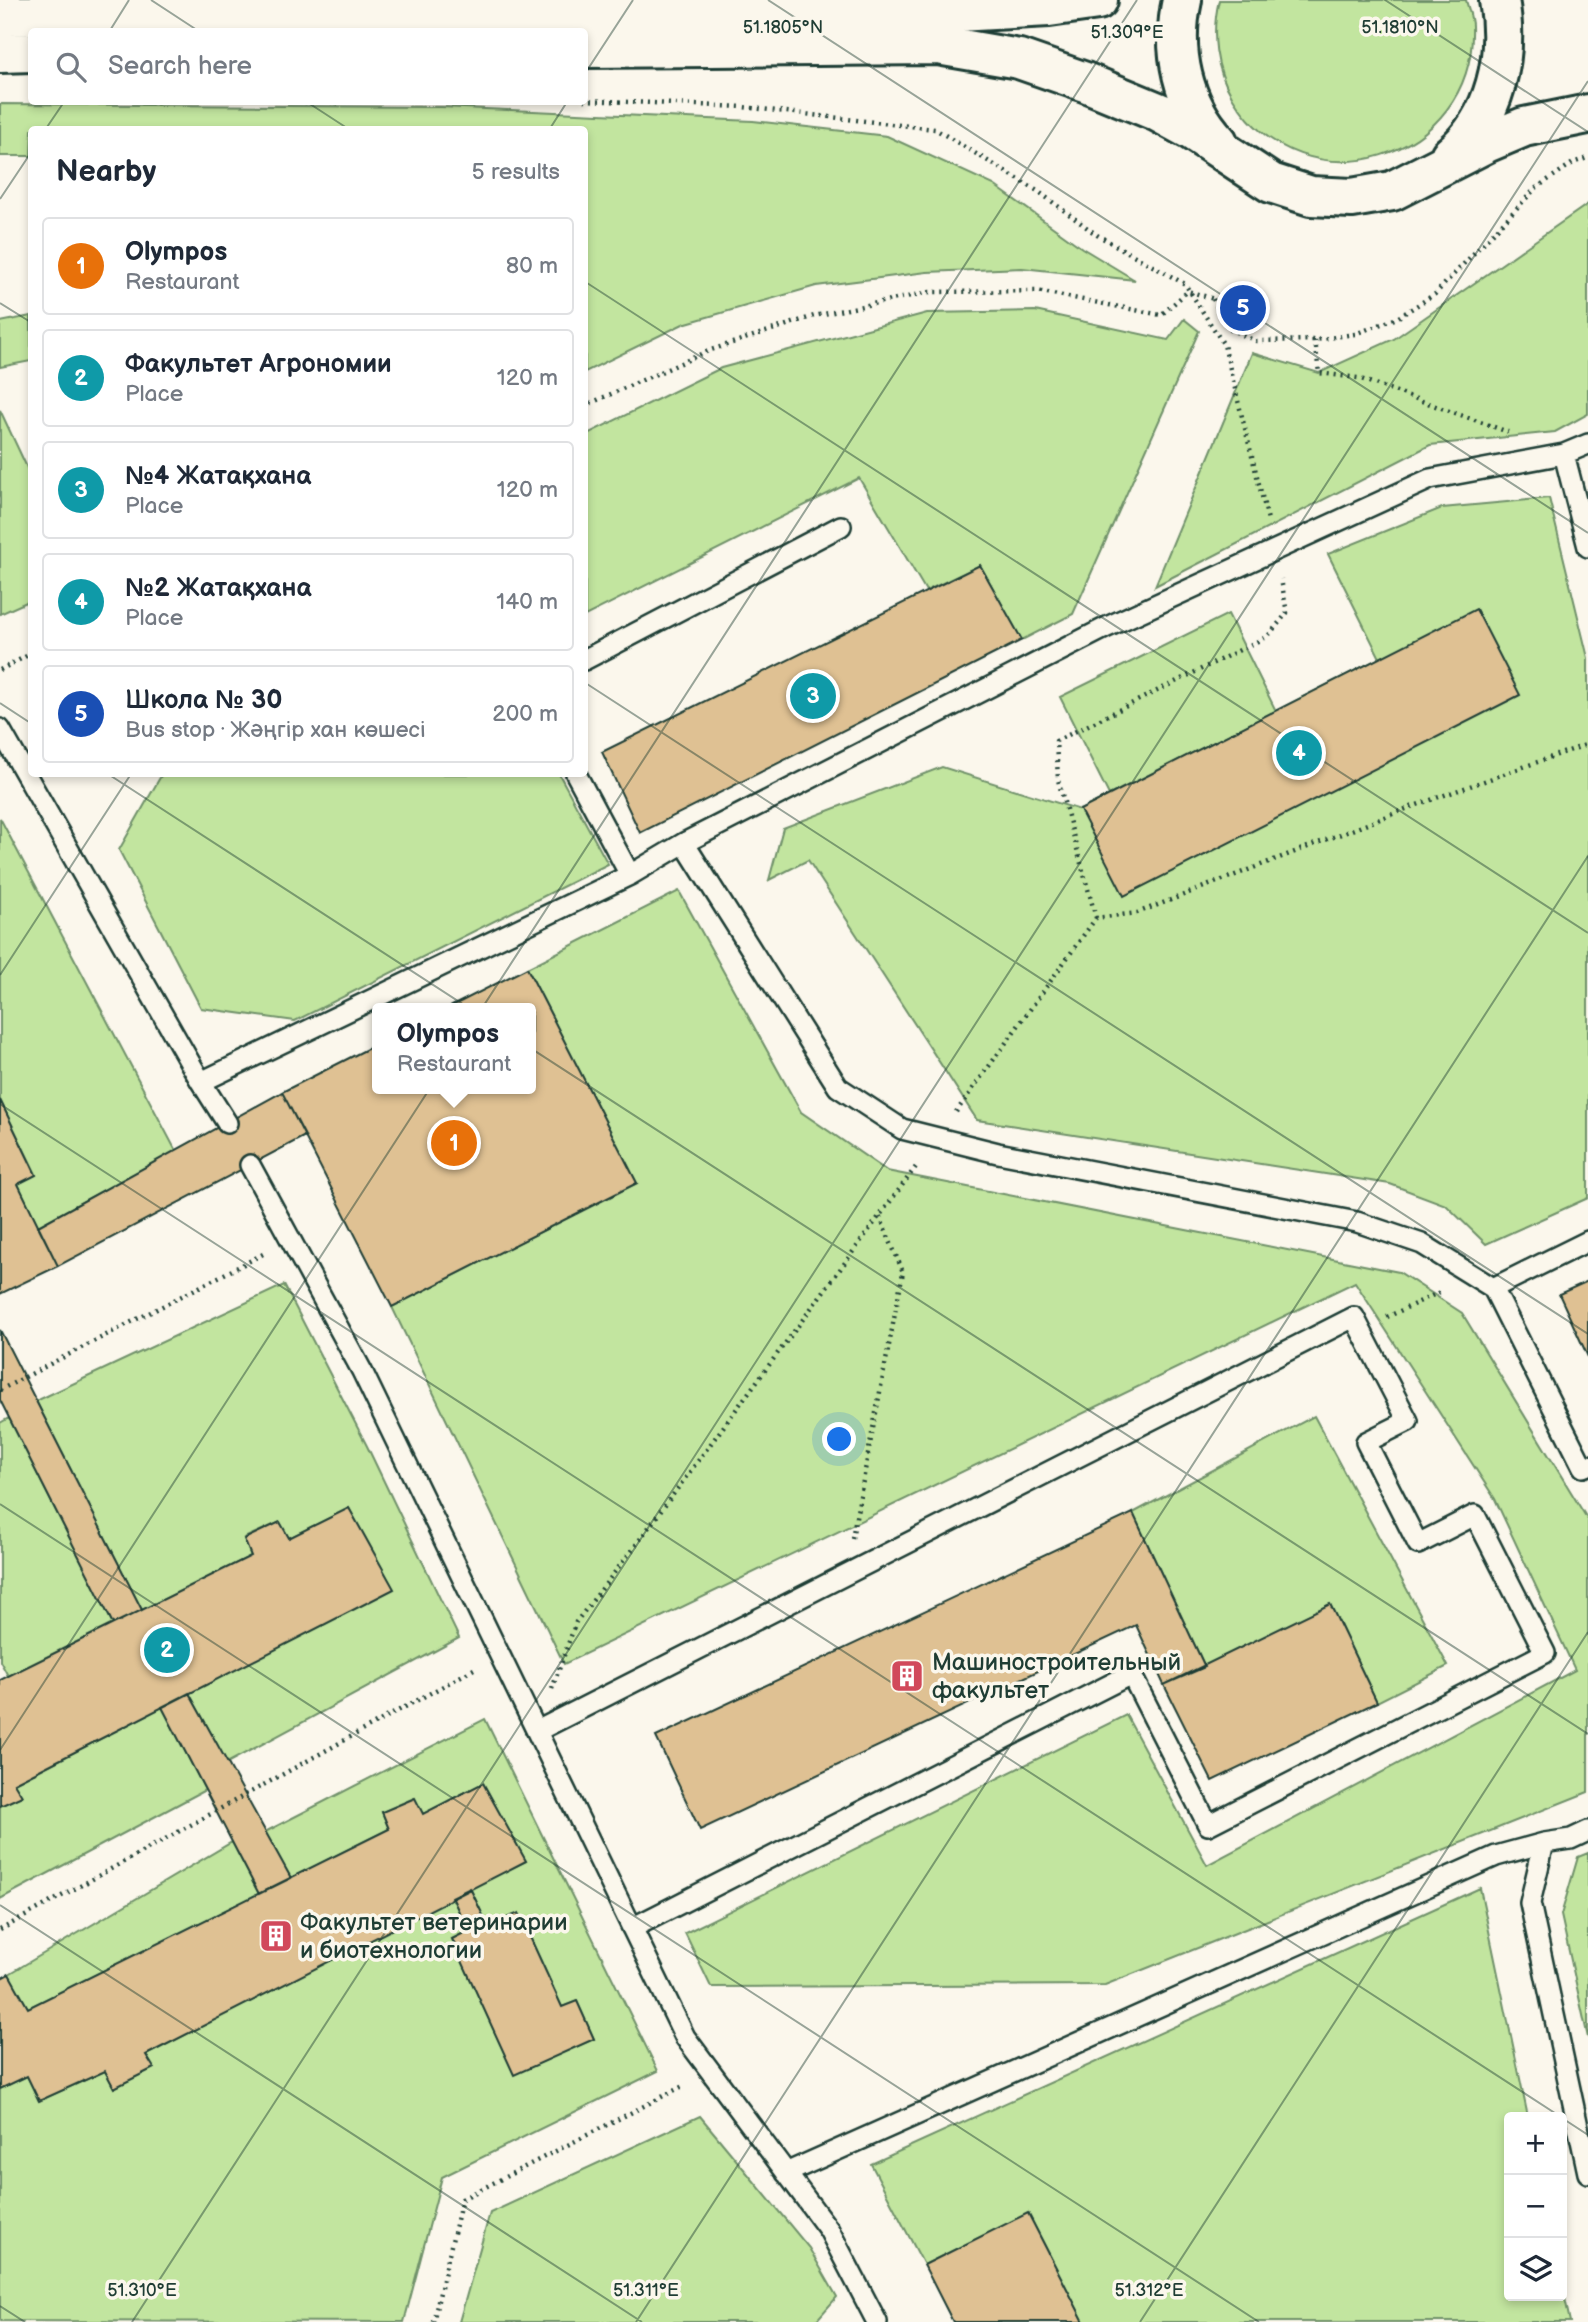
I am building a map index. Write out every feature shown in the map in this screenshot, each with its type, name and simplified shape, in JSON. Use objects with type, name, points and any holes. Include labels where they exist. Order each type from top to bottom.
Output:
[{"type":"main road","points":[[0,16],[939,13],[1049,7],[1098,0]]},
{"type":"main road","points":[[1182,0],[1177,21],[1178,61],[1189,99],[1209,133],[1236,162]]},
{"type":"main road","points":[[1429,172],[1457,151],[1478,123],[1494,92],[1502,58],[1503,23],[1499,0]]},
{"type":"main road","points":[[588,48],[938,45],[1019,59],[1158,112],[1191,130],[1271,184],[1311,196],[1352,198],[1392,191],[1486,143],[1524,127],[1588,114]]},
{"type":"main road","points":[[0,53],[28,52]]},
{"type":"lane","points":[[201,1082],[630,875],[684,843],[1107,627],[1430,480],[1564,454],[1588,444]]},
{"type":"lane","points":[[1564,454],[1588,547]]},
{"type":"lane","points":[[588,658],[841,526]]},
{"type":"lane","points":[[0,729],[227,1123]]},
{"type":"lane","points":[[578,777],[630,875]]},
{"type":"lane","points":[[684,843],[838,1087],[902,1129],[998,1153],[1357,1222],[1422,1244],[1493,1288],[1586,1469]]},
{"type":"lane","points":[[250,1165],[362,1371],[685,2037],[829,2230],[877,2322]]},
{"type":"lane","points":[[1493,1288],[1588,1241]]},
{"type":"lane","points":[[537,1731],[1354,1317],[1408,1421],[1366,1442],[1418,1544],[1475,1515],[1545,1653],[1209,1825],[1131,1674],[632,1928]]},
{"type":"lane","points":[[786,2173],[1496,1856],[1571,1839],[1588,1831]]},
{"type":"lane","points":[[1544,1843],[1530,1903],[1588,2173]]},
{"type":"path","points":[[588,100],[743,107],[935,130],[1039,192],[1097,235],[1185,284],[1224,345],[1276,550],[1287,613],[1268,636],[1056,741],[1058,780],[1096,918]]},
{"type":"path","points":[[1213,299],[1229,329],[1256,341],[1315,340],[1355,334],[1398,318],[1435,294],[1536,188],[1573,163],[1588,157]]},
{"type":"path","points":[[588,404],[721,346],[814,316],[930,292],[1037,291],[1161,315],[1188,291]]},
{"type":"path","points":[[1188,291],[1243,307]]},
{"type":"path","points":[[1315,340],[1319,373],[1358,378],[1466,415],[1564,454]]},
{"type":"path","points":[[0,670],[28,655]]},
{"type":"path","points":[[845,1575],[903,1272],[880,1216]]},
{"type":"path","points":[[0,1390],[291,1240]]},
{"type":"path","points":[[1361,1330],[1473,1276]]},
{"type":"path","points":[[0,1930],[500,1655]]},
{"type":"path","points":[[433,2322],[462,2199],[711,2072]]},
{"type":"green space","points":[[1219,0],[1466,0],[1472,26],[1466,72],[1447,110],[1417,138],[1381,155],[1341,161],[1301,154],[1264,133],[1233,98],[1227,87],[1216,50],[1215,25]]},
{"type":"green space","points":[[0,104],[442,107],[753,121],[887,136],[994,185],[1082,248],[1135,280],[1022,268],[927,272],[816,286],[683,324],[588,371],[588,126],[28,126],[28,156],[0,156]]},
{"type":"green space","points":[[1588,204],[1588,414],[1555,432],[1430,445],[1155,586],[1252,353],[1319,373],[1394,339]]},
{"type":"green space","points":[[1035,311],[1168,340],[1184,319],[1199,331],[1073,614],[1022,640],[980,565],[926,591],[859,478],[588,614],[588,434],[721,368],[927,313]]},
{"type":"green space","points":[[28,317],[28,362],[0,367],[0,322]]},
{"type":"green space","points":[[0,410],[28,470],[28,601],[0,614]]},
{"type":"green space","points":[[1549,498],[1588,658],[1588,1198],[1486,1244],[1446,1205],[1390,1184],[977,1120],[808,860],[769,880],[783,828],[942,767],[1080,810],[1380,658],[1328,554],[1442,508]]},
{"type":"green space","points":[[1228,614],[1276,711],[1109,795],[1060,697]]},
{"type":"green space","points":[[160,777],[561,777],[608,864],[295,1021],[201,1008],[119,850]]},
{"type":"green space","points":[[0,818],[176,1151],[38,1226],[18,1184],[36,1174],[0,1100]]},
{"type":"green space","points":[[679,891],[801,1112],[887,1171],[1399,1272],[1462,1313],[1588,1520],[1588,1792],[1105,1985],[711,1987],[685,1933],[1126,1715],[1207,1865],[1575,1670],[1495,1499],[1355,1282],[564,1664],[392,1307],[637,1183],[527,968]]},
{"type":"green space","points":[[284,1285],[367,1446],[459,1638],[227,1763],[189,1693],[393,1588],[349,1508],[289,1538],[280,1522],[244,1538],[251,1556],[142,1610],[36,1401]]},
{"type":"green space","points":[[1314,1416],[1448,1666],[1377,1702],[1330,1604],[1205,1667],[1133,1513]]},
{"type":"green space","points":[[9,1418],[113,1624],[8,1676],[0,1661],[0,1423]]},
{"type":"green space","points":[[162,1707],[205,1790],[0,1899],[0,1806],[21,1796],[14,1783]]},
{"type":"green space","points":[[485,1719],[658,2071],[442,2177],[404,2322],[0,2321],[0,2089],[27,2076],[39,2101],[105,2071],[114,2088],[153,2068],[146,2055],[452,1897],[468,1931],[452,1939],[514,2074],[594,2039],[577,2001],[562,2007],[519,1913],[488,1926],[470,1888],[526,1861],[483,1783],[423,1814],[414,1798],[382,1812],[389,1829],[291,1878],[265,1832]]},
{"type":"green space","points":[[232,1842],[259,1894],[28,2008],[9,1974]]},
{"type":"green space","points":[[1588,1853],[1588,2038],[1561,1915],[1578,1857]]},
{"type":"green space","points":[[1480,1888],[1527,2112],[1504,2112],[1504,2301],[1566,2301],[1570,2322],[1084,2322],[1028,2213],[924,2265],[871,2164]]},
{"type":"green space","points":[[700,2116],[809,2248],[837,2297],[815,2322],[459,2322],[490,2213]]},
{"type":"building","points":[[980,565],[1022,640],[640,833],[602,752]]},
{"type":"building","points":[[1476,609],[1520,695],[1124,896],[1080,810]]},
{"type":"building","points":[[527,968],[637,1183],[392,1307],[282,1092],[372,1047],[372,1094],[536,1094],[536,1003],[458,1003]]},
{"type":"building","points":[[282,1092],[305,1136],[58,1266],[38,1226]]},
{"type":"building","points":[[0,1100],[36,1175],[18,1184],[58,1266],[0,1294]]},
{"type":"building","points":[[1588,1281],[1588,1357],[1559,1294]]},
{"type":"building","points":[[0,1330],[142,1610],[113,1624],[0,1400]]},
{"type":"building","points":[[349,1508],[394,1589],[14,1783],[22,1796],[0,1806],[0,1680],[251,1556],[244,1539],[280,1522],[289,1538]]},
{"type":"building","name":"Машиностроительный факультет","points":[[1133,1513],[1205,1667],[1164,1685],[1136,1625],[700,1830],[656,1737]]},
{"type":"building","points":[[1330,1604],[1377,1702],[1212,1781],[1164,1685]]},
{"type":"building","points":[[189,1693],[291,1878],[259,1894],[162,1707]]},
{"type":"building","name":"Факультет ветеринарии и биотехнологии","points":[[483,1783],[526,1861],[146,2055],[154,2068],[114,2088],[105,2071],[39,2101],[27,2076],[0,2089],[0,1979],[9,1974],[28,2008],[389,1829],[382,1812],[415,1798],[423,1814]]},
{"type":"building","points":[[470,1888],[488,1926],[519,1913],[562,2007],[577,2001],[594,2039],[514,2075],[452,1939],[468,1931],[452,1897]]},
{"type":"building","points":[[1028,2213],[1084,2322],[953,2322],[924,2265]]},
{"type":"place","name":"Школа № 30","points":[[1243,308]]},
{"type":"place","name":"№4 Жатақхана","points":[[813,696]]},
{"type":"place","name":"№2 Жатақхана","points":[[1299,753]]},
{"type":"place","name":"Olympos","points":[[454,1143]]},
{"type":"place","name":"Факультет Агрономии","points":[[167,1650]]},
{"type":"place","name":"Машиностроительный факультет","points":[[907,1676]]},
{"type":"place","name":"Факультет ветеринарии и биотехнологии","points":[[276,1936]]}]
